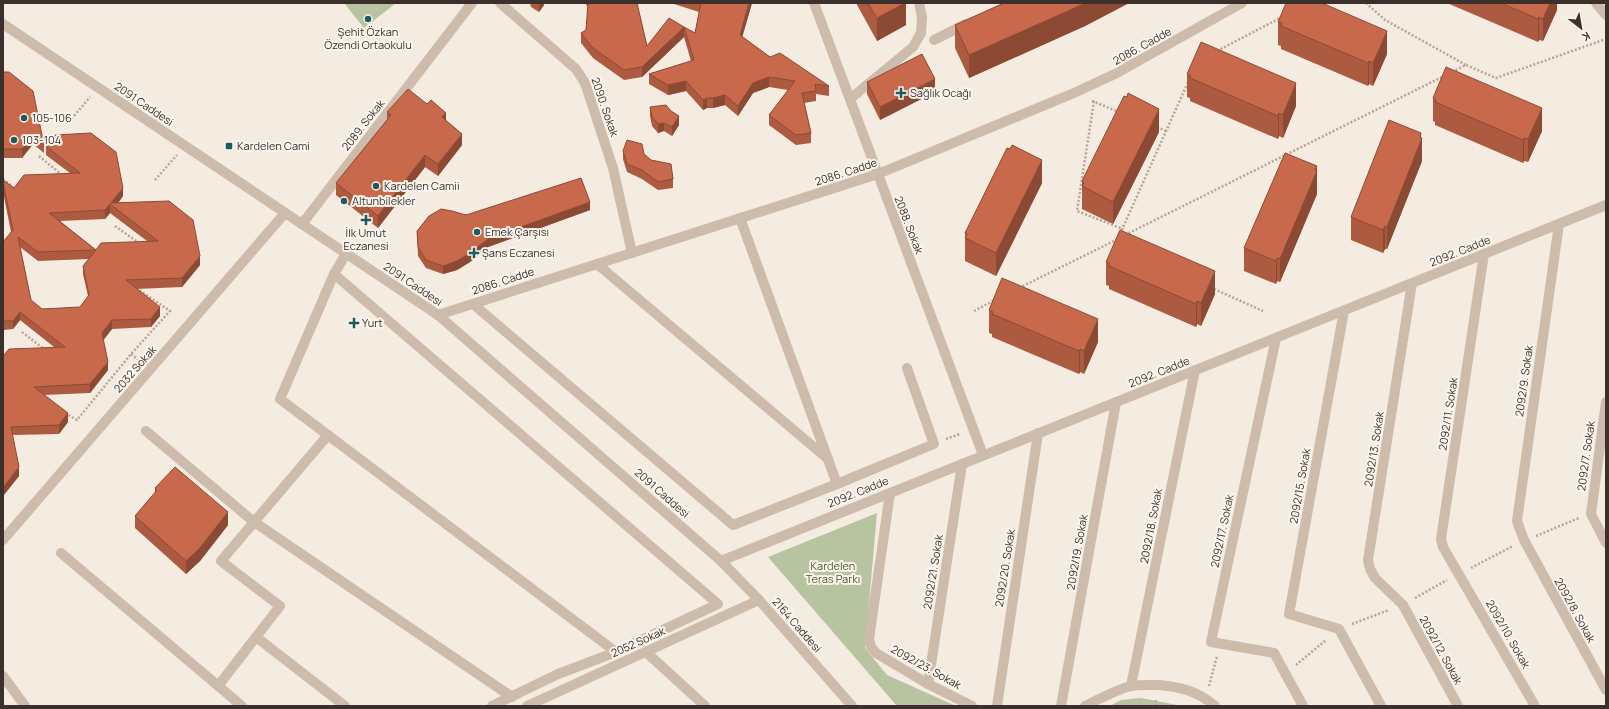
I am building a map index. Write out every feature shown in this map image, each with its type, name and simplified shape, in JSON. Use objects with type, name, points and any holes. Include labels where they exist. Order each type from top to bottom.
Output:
[{"type":"street","name":"2089. Sokak","points":[[302,224],[472,3]]},
{"type":"street","name":"2090. Sokak","points":[[500,3],[581,75],[613,168],[632,253]]},
{"type":"street","name":"2088. Sokak","points":[[814,3],[983,455]]},
{"type":"street","points":[[850,99],[913,47],[921,32],[922,17],[919,3]]},
{"type":"street","name":"2086. Cadde","points":[[438,315],[878,174],[1074,93],[1142,60],[1242,3]]},
{"type":"street","points":[[1596,3],[1606,15]]},
{"type":"street","points":[[934,40],[974,20]]},
{"type":"street","name":"2091 Caddesi","points":[[3,24],[438,315],[721,560]]},
{"type":"street","name":"2092. Cadde","points":[[721,560],[1606,205]]},
{"type":"street","name":"2032 Sokak","points":[[3,540],[285,213]]},
{"type":"street","points":[[740,218],[837,484]]},
{"type":"street","name":"2092/9. Sokak","points":[[1524,540],[1519,529],[1516,516],[1559,224]]},
{"type":"street","points":[[346,254],[334,274],[280,399],[616,652]]},
{"type":"street","name":"2092/11. Sokak","points":[[1460,574],[1443,547],[1441,539],[1484,254]]},
{"type":"street","points":[[596,264],[828,459]]},
{"type":"street","points":[[334,274],[718,604],[616,652],[558,674],[492,706]]},
{"type":"street","name":"2092/13. Sokak","points":[[1403,605],[1375,578],[1370,569],[1368,560],[1412,283]]},
{"type":"street","points":[[473,304],[733,525],[934,444],[907,368]]},
{"type":"street","name":"2092/15. Sokak","points":[[1339,629],[1289,614],[1344,311]]},
{"type":"street","name":"2092/17. Sokak","points":[[1220,644],[1211,642],[1276,338]]},
{"type":"street","name":"2092/18. Sokak","points":[[1131,686],[1195,370]]},
{"type":"street","name":"2092/19. Sokak","points":[[1061,706],[1116,402]]},
{"type":"street","name":"2092/7. Sokak","points":[[1590,514],[1606,402]]},
{"type":"street","points":[[146,431],[254,522],[512,697]]},
{"type":"street","name":"2092/20. Sokak","points":[[997,706],[1038,433]]},
{"type":"street","points":[[218,686],[280,606],[221,561],[328,435]]},
{"type":"street","name":"2092/21. Sokak","points":[[928,684],[962,464]]},
{"type":"street","name":"2092/23. Sokak","points":[[890,493],[869,639],[871,647],[876,653],[928,684],[972,706]]},
{"type":"street","points":[[1590,514],[1606,543]]},
{"type":"street","name":"2092/8. Sokak","points":[[1524,540],[1606,690]]},
{"type":"street","points":[[60,553],[242,706]]},
{"type":"street","name":"2164 Caddesi","points":[[721,560],[759,600],[852,706]]},
{"type":"street","name":"2092/10. Sokak","points":[[1460,574],[1535,706]]},
{"type":"street","name":"2052 Sokak","points":[[527,706],[541,703],[646,652],[759,600]]},
{"type":"street","name":"2092/12. Sokak","points":[[1403,605],[1458,706]]},
{"type":"street","points":[[1339,629],[1381,706]]},
{"type":"street","points":[[256,637],[345,706]]},
{"type":"street","points":[[1220,644],[1274,653],[1302,706]]},
{"type":"street","points":[[646,652],[705,706]]},
{"type":"street","points":[[3,676],[25,706]]},
{"type":"street","points":[[1086,706],[1131,686],[1160,684],[1184,688],[1206,698],[1215,706]]},
{"type":"path","points":[[1366,3],[1385,20],[1466,65],[1496,78],[1606,39]]},
{"type":"path","points":[[1211,54],[1288,14]]},
{"type":"path","points":[[1016,290],[1466,65]]},
{"type":"path","points":[[1118,239],[1191,75]]},
{"type":"path","points":[[68,122],[98,88]]},
{"type":"path","points":[[1074,93],[1123,113]]},
{"type":"path","points":[[1094,101],[1077,211],[1123,229]]},
{"type":"path","points":[[1152,125],[1166,131]]},
{"type":"path","points":[[156,180],[185,146]]},
{"type":"path","points":[[39,156],[63,175]]},
{"type":"path","points":[[3,179],[13,187]]},
{"type":"path","points":[[115,226],[143,247]]},
{"type":"path","points":[[1109,243],[1116,246]]},
{"type":"path","points":[[64,413],[77,420],[131,354],[170,310],[136,287]]},
{"type":"path","points":[[1207,287],[1263,311]]},
{"type":"path","points":[[974,311],[1002,297]]},
{"type":"path","points":[[22,332],[45,350]]},
{"type":"path","points":[[934,444],[973,429]]},
{"type":"path","points":[[1285,674],[1339,629],[1403,605],[1524,540],[1590,514]]},
{"type":"path","points":[[1206,698],[1220,644]]},
{"type":"green space","name":"Şehit Özkan Özendi Ortaokulu","points":[[344,3],[396,3],[364,28]]},
{"type":"green space","name":"Kardelen Teras Parkı","points":[[877,513],[865,648],[887,675],[956,706],[897,706],[768,557]]},
{"type":"green space","points":[[1141,698],[1182,706],[1110,706],[1121,700]]},
{"type":"building","points":[[588,3],[637,3],[647,46],[669,18],[684,27],[642,67],[624,70],[593,48],[581,33],[586,30]]},
{"type":"building","points":[[701,3],[749,3],[740,35],[770,57],[780,53],[829,86],[815,84],[816,91],[802,93],[811,133],[796,135],[769,115],[795,81],[769,77],[753,83],[738,106],[725,95],[703,100],[686,81],[668,85],[649,74],[694,60],[684,27],[695,33]]},
{"type":"building","points":[[868,3],[905,3],[877,18]]},
{"type":"building","points":[[1004,3],[1086,3],[969,55],[955,25]]},
{"type":"building","points":[[1286,3],[1322,3],[1387,31],[1373,63],[1369,61],[1368,63],[1281,26],[1282,23],[1278,22]]},
{"type":"building","points":[[1501,3],[1550,3],[1543,19],[1539,17],[1538,19]]},
{"type":"building","points":[[1201,42],[1296,83],[1283,115],[1279,113],[1278,116],[1190,78],[1191,76],[1187,74]]},
{"type":"building","points":[[922,54],[935,79],[880,107],[867,82]]},
{"type":"building","points":[[1446,67],[1542,108],[1528,139],[1524,138],[1523,140],[1435,102],[1436,100],[1433,98]]},
{"type":"building","points":[[3,72],[9,72],[33,91],[44,145],[33,136],[22,149],[3,149]]},
{"type":"building","points":[[408,89],[427,104],[431,100],[446,113],[442,117],[462,134],[438,164],[425,155],[378,216],[336,183],[391,115],[387,112]]},
{"type":"building","points":[[1128,93],[1159,109],[1113,202],[1082,186],[1084,183],[1082,181],[1124,96],[1127,97]]},
{"type":"building","points":[[666,105],[671,111],[679,116],[672,127],[664,123],[658,124],[652,117],[650,107]]},
{"type":"building","points":[[1389,120],[1421,133],[1420,137],[1422,138],[1387,227],[1385,226],[1383,230],[1351,217]]},
{"type":"building","points":[[91,133],[116,152],[123,188],[111,203],[169,201],[193,220],[200,256],[182,278],[126,280],[160,307],[151,319],[112,320],[102,333],[108,362],[90,384],[34,387],[68,413],[59,425],[11,427],[19,467],[3,488],[3,356],[9,349],[65,347],[20,312],[13,321],[3,321],[3,242],[13,230],[3,180],[14,188],[24,175],[80,173],[46,146],[55,135]],"holes":[[[110,204],[158,241],[101,243],[96,250],[49,213],[105,210]],[[18,237],[38,252],[96,250],[83,266],[89,295],[80,307],[42,309],[31,300]]]},
{"type":"building","points":[[627,140],[642,144],[644,154],[651,160],[671,164],[673,179],[658,182],[642,170],[627,164],[623,151]]},
{"type":"building","points":[[1012,145],[1042,160],[996,253],[965,238],[967,234],[965,233],[1007,148],[1010,149]]},
{"type":"building","points":[[1285,153],[1317,166],[1315,170],[1317,171],[1280,259],[1277,258],[1276,261],[1244,248]]},
{"type":"building","name":"Emek Çarşısı","points":[[581,178],[590,202],[488,239],[457,261],[443,266],[426,260],[418,247],[417,231],[429,216],[441,209],[466,215]]},
{"type":"building","points":[[1120,230],[1215,271],[1201,303],[1197,301],[1196,304],[1109,266],[1110,264],[1106,262]]},
{"type":"building","points":[[1002,278],[1098,319],[1084,351],[1080,349],[1079,351],[992,314],[993,312],[989,310]]},
{"type":"building","points":[[175,467],[228,512],[200,548],[186,561],[135,516],[157,490],[155,488]]},
{"type":"place","name":"Şehit Özkan Özendi Ortaokulu","points":[[368,19]]},
{"type":"place","name":"Sağlık Ocağı","points":[[901,93]]},
{"type":"place","name":"105-106","points":[[24,118]]},
{"type":"place","name":"103-104","points":[[14,140]]},
{"type":"place","name":"Kardelen Cami","points":[[229,146]]},
{"type":"place","name":"Kardelen Camii","points":[[376,186]]},
{"type":"place","name":"Altunbilekler","points":[[344,201]]},
{"type":"place","name":"İlk Umut Eczanesi","points":[[366,220]]},
{"type":"place","name":"Emek Çarşısı","points":[[477,232]]},
{"type":"place","name":"Şans Eczanesi","points":[[474,253]]},
{"type":"place","name":"Yurt","points":[[354,323]]}]
